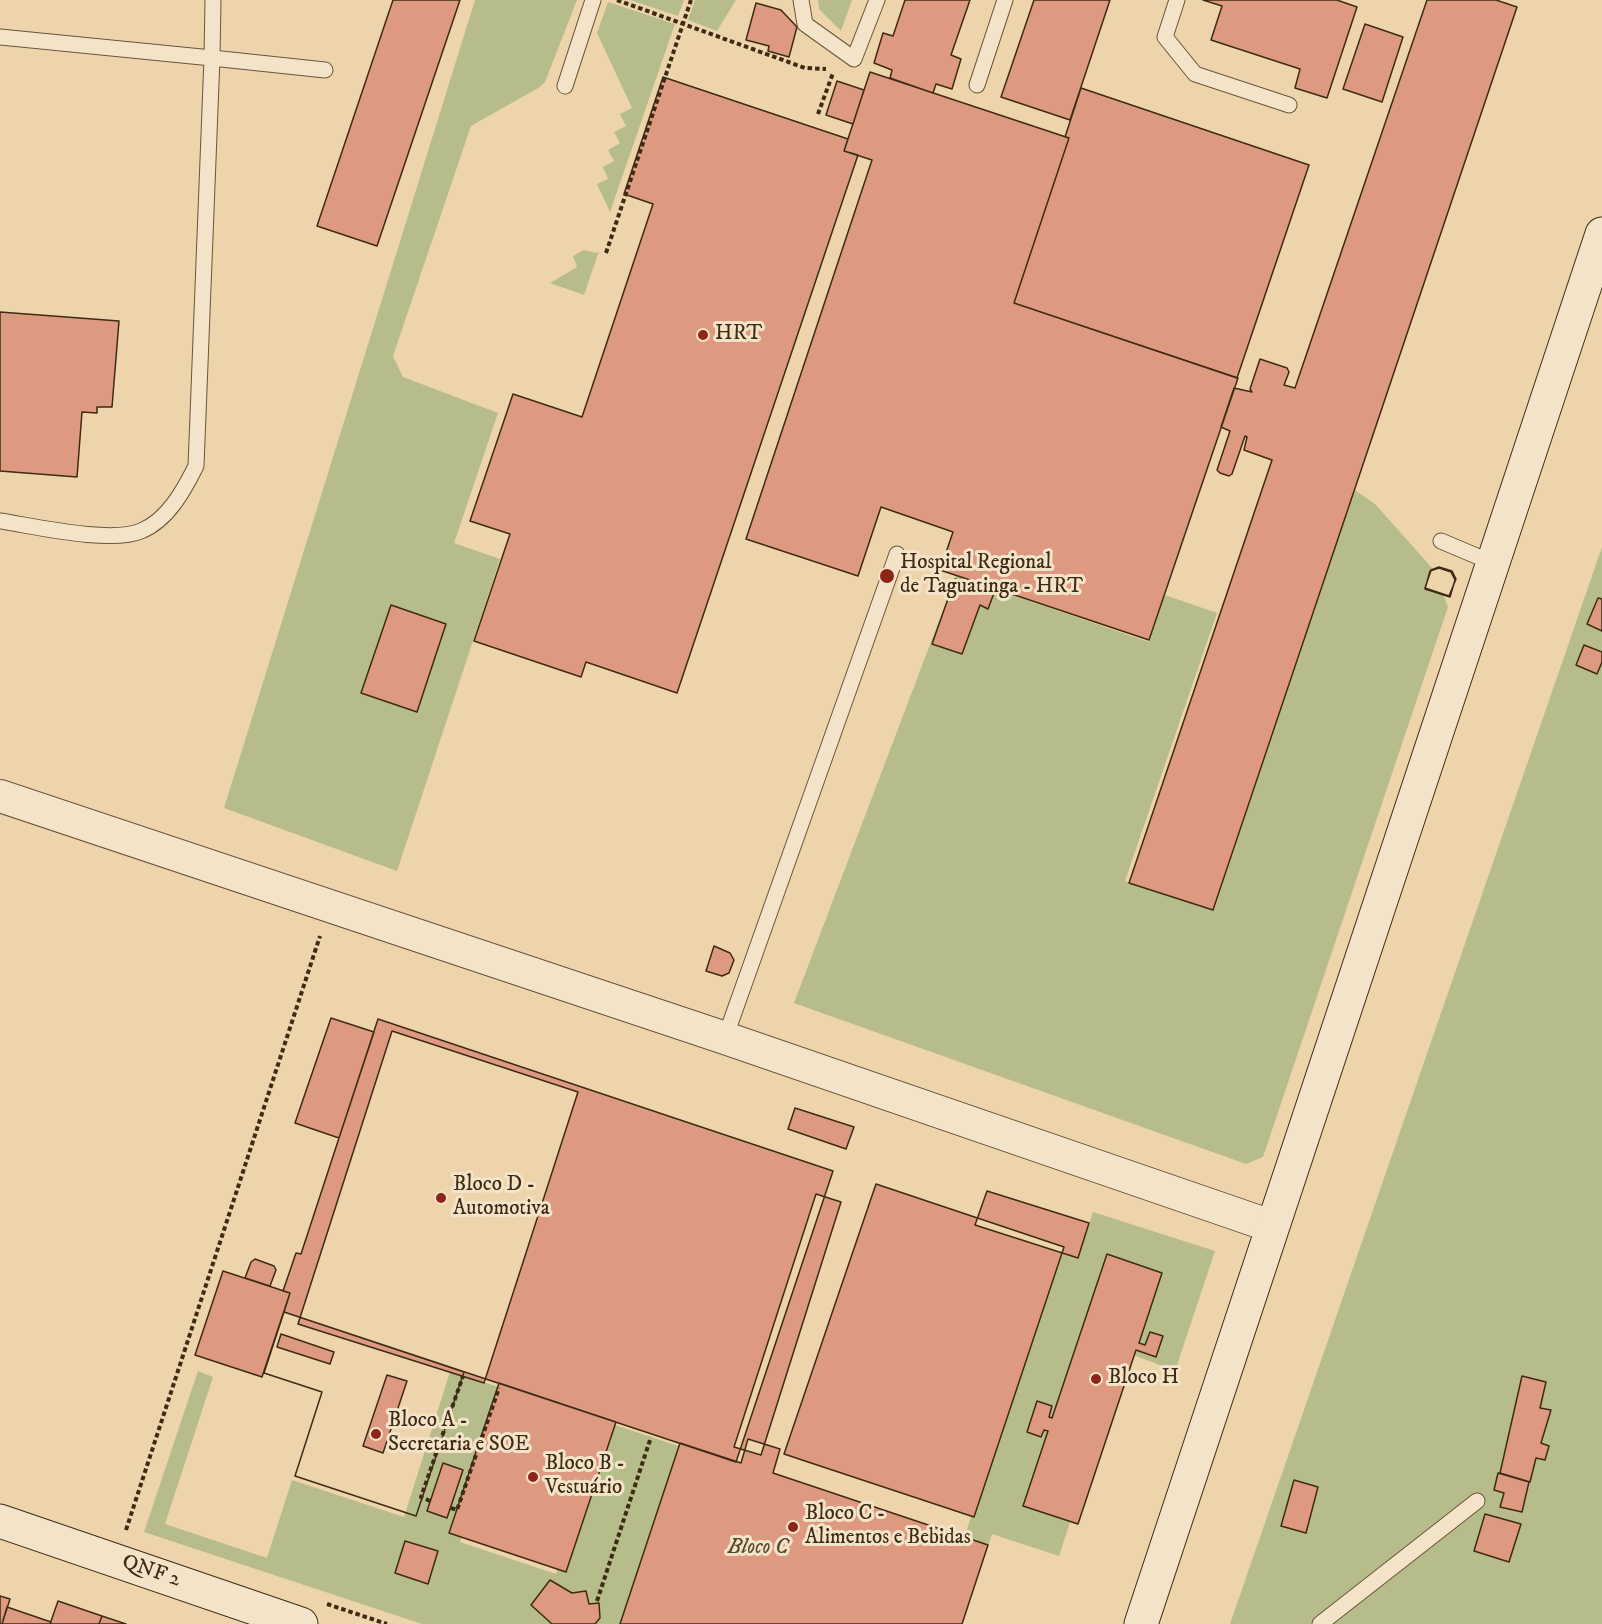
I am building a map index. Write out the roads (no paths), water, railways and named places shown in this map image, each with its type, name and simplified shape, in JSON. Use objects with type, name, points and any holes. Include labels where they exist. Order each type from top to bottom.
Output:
[{"type":"street","points":[[1141,1624],[1271,1226],[1602,234]]},
{"type":"street","points":[[0,796],[725,1038],[1271,1226]]},
{"type":"street","name":"QNF 2","points":[[0,1521],[311,1613]]},
{"type":"lane","points":[[0,521],[99,535],[140,532],[158,521],[176,500],[196,466],[213,0]]},
{"type":"lane","points":[[565,86],[593,0]]},
{"type":"lane","points":[[801,0],[805,24],[854,59],[877,0]]},
{"type":"lane","points":[[977,85],[1005,0]]},
{"type":"lane","points":[[1177,0],[1165,37],[1196,74],[1289,105]]},
{"type":"lane","points":[[0,37],[325,70]]},
{"type":"lane","points":[[1441,541],[1493,563]]},
{"type":"lane","points":[[725,1038],[897,554]]},
{"type":"lane","points":[[1320,1624],[1477,1501]]},
{"type":"place","name":"HRT","points":[[703,335]]},
{"type":"place","name":"Hospital Regional de Taguatinga - HRT","points":[[887,576]]},
{"type":"place","name":"Bloco D - Automotiva","points":[[441,1198]]},
{"type":"place","name":"Bloco H","points":[[1096,1379]]},
{"type":"place","name":"Bloco A - Secretaria e SOE","points":[[376,1434]]},
{"type":"place","name":"Bloco B - Vestuário","points":[[533,1477]]},
{"type":"place","name":"Bloco C - Alimentos e Bebidas","points":[[793,1527]]},
{"type":"park label","name":"Bloco C","points":[[758,1549]]}]
